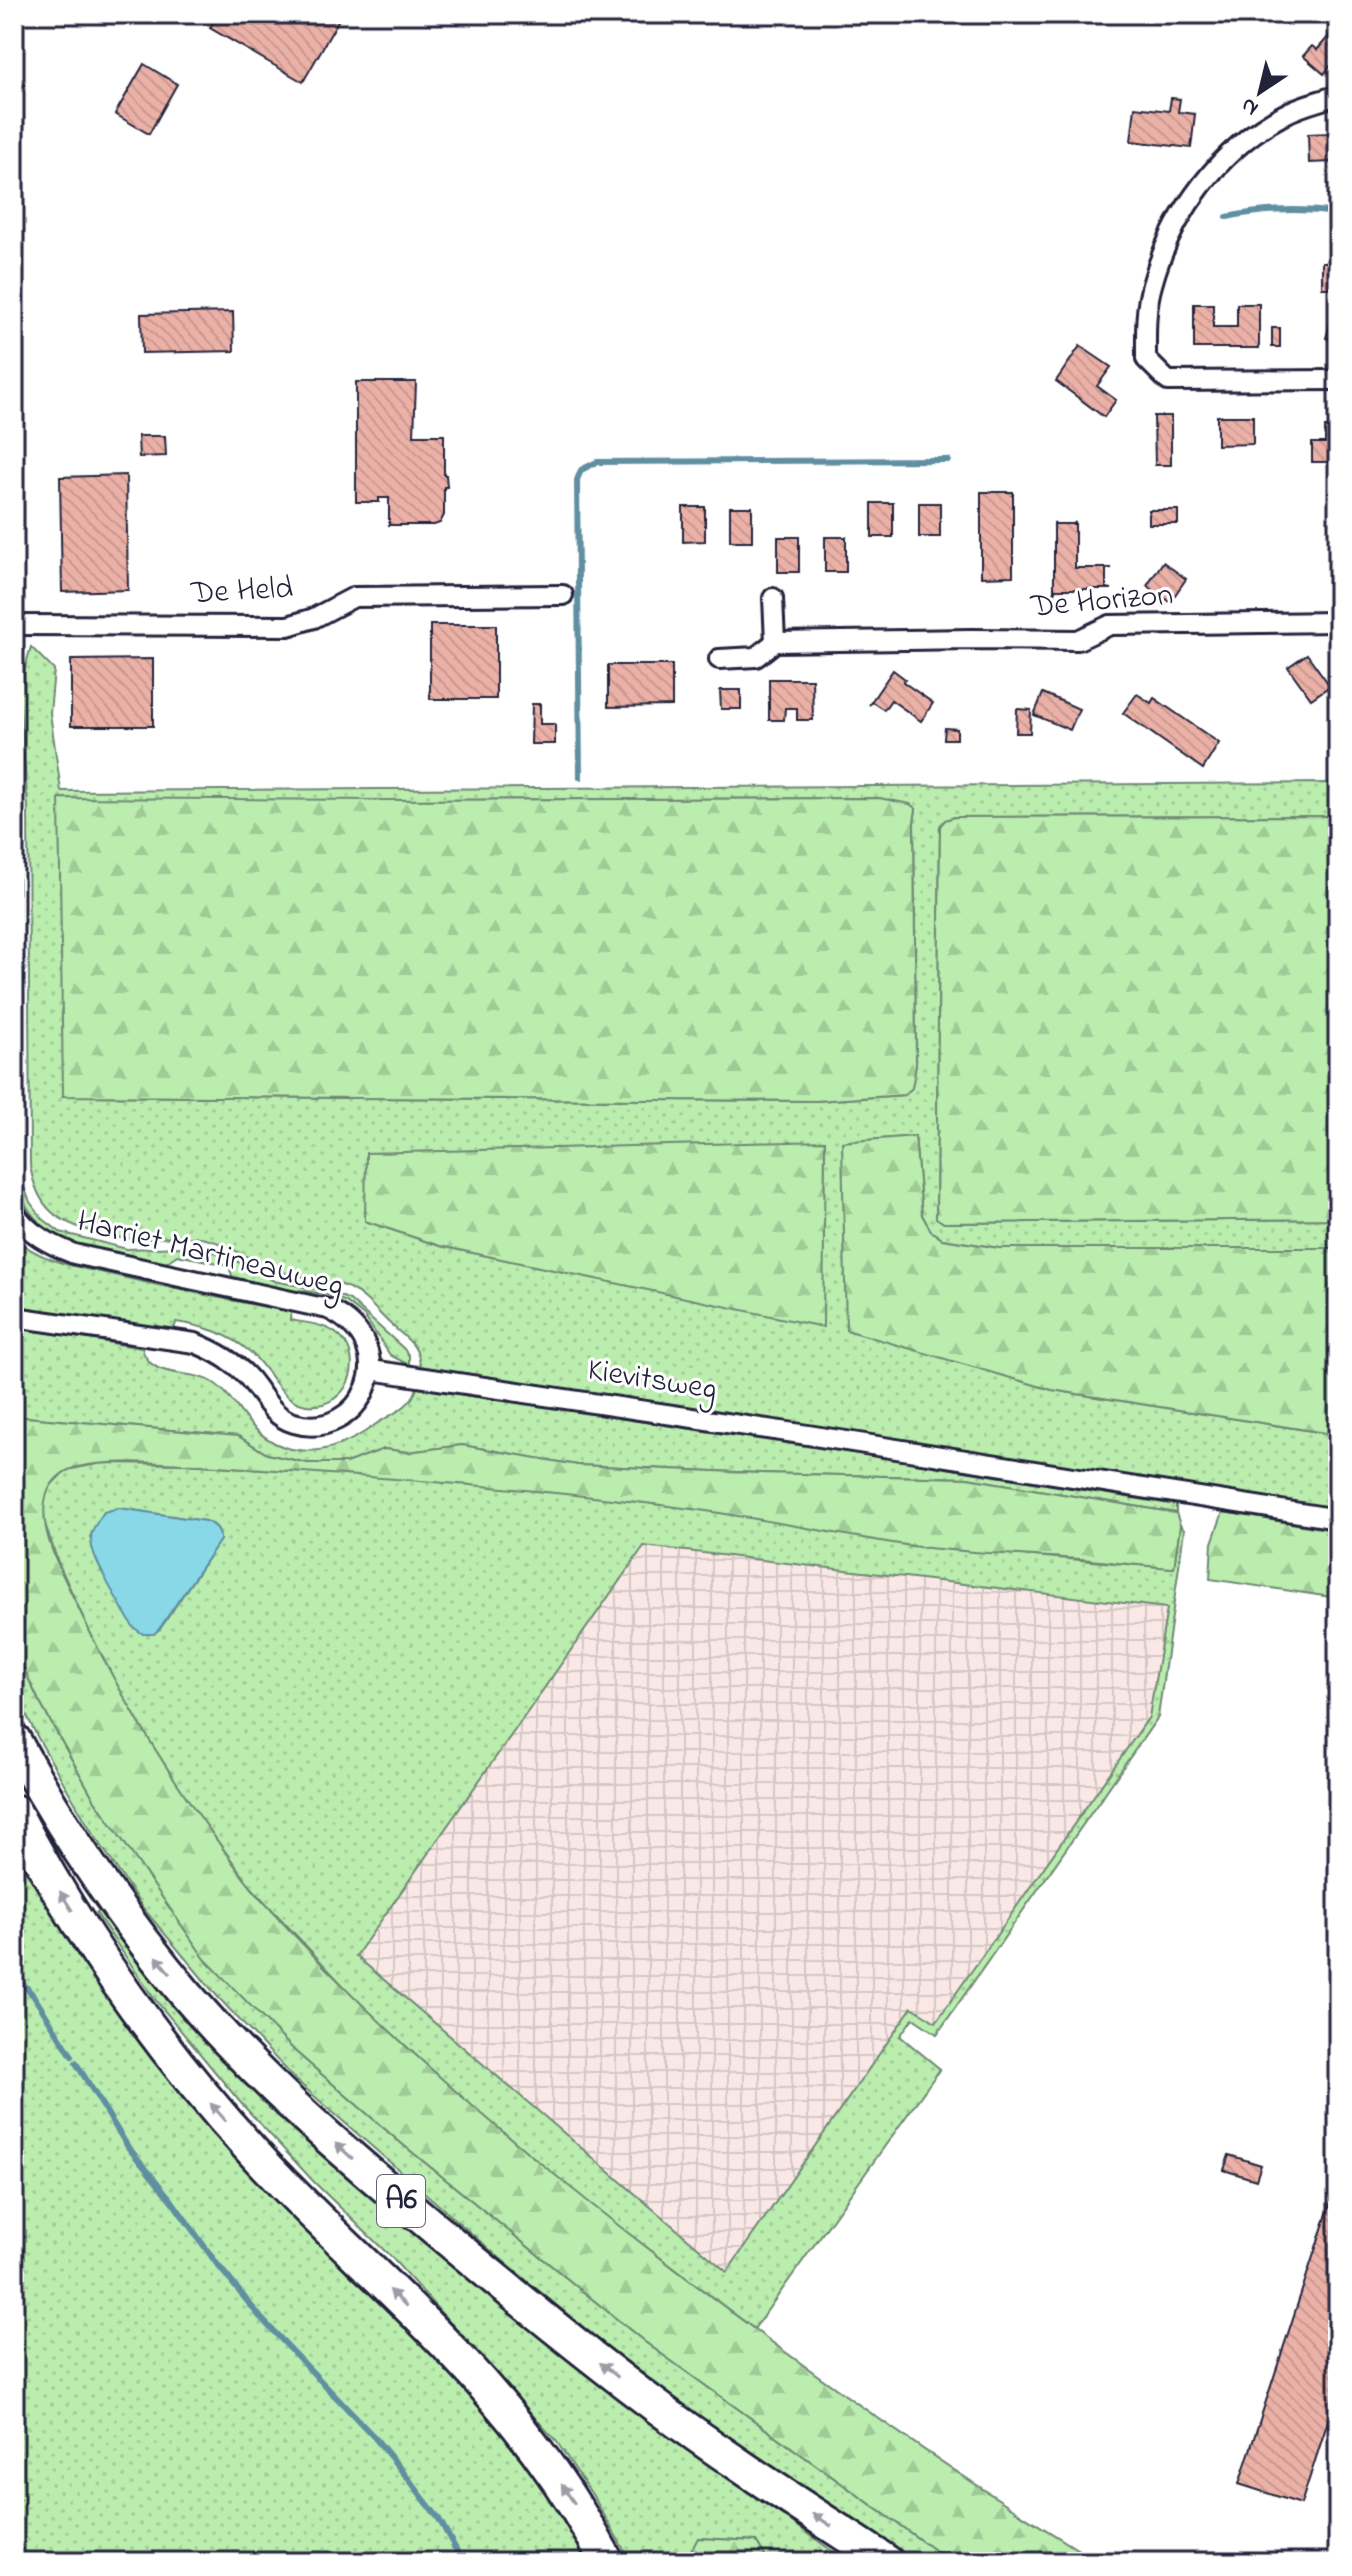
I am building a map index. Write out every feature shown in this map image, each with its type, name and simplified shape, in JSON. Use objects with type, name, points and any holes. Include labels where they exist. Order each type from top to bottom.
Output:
[{"type":"highway","name":"A6","points":[[14,1740],[69,1835],[144,1941],[211,2022],[301,2111],[377,2180],[522,2302],[660,2410],[887,2562]]},
{"type":"highway","name":"A6","points":[[14,1811],[96,1948],[135,2006],[209,2102],[297,2198],[454,2353],[551,2468],[585,2519],[607,2562]]},
{"type":"street","points":[[1338,95],[1286,113],[1232,150],[1194,195],[1160,260],[1151,287],[1146,323],[1146,359],[1168,381],[1338,380]]},
{"type":"street","name":"De Held","points":[[14,625],[288,626],[314,618],[354,597],[563,595]]},
{"type":"street","points":[[773,598],[775,642]]},
{"type":"street","name":"De Horizon","points":[[719,659],[756,657],[775,642],[1078,640],[1110,625],[1338,622]]},
{"type":"street","name":"Harriet Martineauweg","points":[[14,1211],[36,1234],[74,1254],[328,1309],[345,1317],[358,1329],[371,1355],[371,1370]]},
{"type":"street","points":[[14,1317],[195,1343],[212,1349],[247,1377],[270,1408],[295,1423],[328,1423],[352,1409],[365,1389],[371,1370]]},
{"type":"street","name":"Kievitsweg","points":[[371,1370],[1338,1519]]},
{"type":"shaded area","points":[[644,1546],[1167,1608],[1149,1717],[936,2023],[912,2008],[727,2272],[356,1956]]},
{"type":"green space","points":[[31,647],[54,670],[50,713],[61,791],[1338,783],[1338,816],[955,817],[945,820],[940,826],[936,1217],[944,1223],[1338,1219],[1338,1248],[999,1248],[942,1239],[931,1231],[922,1215],[915,1136],[843,1142],[1013,1378],[1052,1390],[1338,1435],[1338,1510],[420,1366],[418,1353],[409,1340],[362,1296],[340,1284],[272,1269],[210,1240],[186,1237],[121,1238],[83,1229],[60,1218],[43,1203],[30,1165],[28,807],[19,696]],"holes":[[[879,798],[916,809],[916,1066],[905,1095],[816,1101],[63,1096],[386,800]],[[825,1141],[822,1326],[440,1246],[365,1221]]]},
{"type":"green space","points":[[14,756],[18,813],[20,1168],[30,1202],[43,1219],[60,1232],[127,1249],[182,1247],[212,1251],[274,1281],[331,1292],[350,1300],[404,1349],[409,1356],[409,1365],[390,1355],[364,1316],[346,1302],[327,1295],[234,1280],[228,1265],[177,1255],[163,1265],[90,1249],[49,1231],[33,1216],[21,1196],[14,1170]]},
{"type":"green space","points":[[59,798],[879,798],[910,804],[916,809],[916,1066],[912,1088],[905,1095],[816,1101],[63,1096]]},
{"type":"green space","points":[[1338,816],[1338,1219],[944,1223],[936,1218],[940,826],[945,820],[955,817]]},
{"type":"green space","points":[[915,1136],[922,1215],[931,1231],[942,1239],[999,1248],[1338,1248],[1338,1435],[1052,1390],[846,1330],[842,1142]]},
{"type":"green space","points":[[825,1141],[823,1327],[440,1246],[365,1221],[366,1153]]},
{"type":"green space","points":[[14,1237],[37,1253],[65,1264],[291,1312],[290,1320],[327,1328],[337,1334],[350,1353],[352,1364],[346,1386],[330,1401],[306,1405],[286,1395],[249,1351],[215,1331],[176,1322],[174,1330],[14,1307]]},
{"type":"green space","points":[[14,1327],[142,1348],[146,1358],[162,1370],[214,1383],[260,1433],[291,1449],[307,1451],[340,1445],[404,1407],[417,1388],[1176,1505],[1176,1513],[967,1478],[577,1465],[462,1445],[408,1452],[384,1449],[346,1463],[307,1463],[267,1454],[238,1436],[14,1416]]},
{"type":"green space","points":[[14,1416],[238,1436],[267,1454],[307,1463],[346,1463],[384,1449],[408,1452],[462,1445],[577,1465],[967,1478],[1176,1513],[1180,1525],[1174,1568],[919,1547],[733,1515],[596,1497],[190,1464],[128,1462],[78,1467],[63,1473],[51,1486],[45,1502],[48,1538],[63,1576],[108,1668],[158,1755],[251,1887],[346,1989],[491,2122],[700,2288],[924,2450],[1098,2562],[951,2562],[645,2342],[401,2143],[296,2052],[205,1959],[94,1799],[39,1701],[14,1647]]},
{"type":"green space","points":[[103,1463],[186,1464],[432,1480],[712,1511],[918,1546],[1174,1568],[1180,1525],[1184,1530],[1158,1717],[937,2034],[913,2018],[900,2036],[940,2069],[754,2329],[583,2199],[466,2101],[363,2007],[252,1888],[170,1776],[106,1668],[58,1562],[41,1512],[47,1489],[66,1470]],"holes":[[[119,1508],[205,1521],[218,1530],[220,1540],[160,1629],[90,1537],[104,1512]],[[644,1546],[1167,1608],[1149,1717],[936,2022],[912,2007],[727,2272],[356,1956]]]},
{"type":"green space","points":[[1223,1512],[1338,1531],[1338,1598],[1210,1579],[1212,1543]]},
{"type":"green space","points":[[14,1647],[39,1701],[94,1799],[205,1958],[296,2052],[401,2143],[645,2342],[951,2562],[906,2562],[664,2395],[489,2249],[296,2080],[217,1996],[143,1908],[89,1827],[14,1690]]},
{"type":"green space","points":[[14,1842],[406,2325],[492,2415],[551,2497],[590,2562],[14,2562]]},
{"type":"green space","points":[[101,1909],[142,1966],[262,2098],[545,2341],[847,2562],[769,2562],[756,2541],[699,2538],[685,2562],[631,2562],[557,2442],[393,2259],[315,2183],[240,2102],[153,1997],[96,1913]]},
{"type":"green space","points":[[698,2538],[756,2541],[769,2562],[685,2562]]},
{"type":"water","points":[[119,1508],[205,1521],[219,1533],[220,1540],[154,1634],[143,1634],[133,1627],[93,1549],[91,1536],[97,1522],[104,1512]]},
{"type":"building","points":[[217,14],[342,14],[303,82],[210,28]]},
{"type":"building","points":[[1198,14],[1215,14],[1209,22]]},
{"type":"building","points":[[1227,14],[1255,14],[1246,27]]},
{"type":"building","points":[[1335,29],[1338,31],[1338,57],[1324,74],[1303,56],[1312,46],[1317,50]]},
{"type":"building","points":[[144,64],[177,84],[149,134],[115,114]]},
{"type":"building","points":[[1171,98],[1180,99],[1178,112],[1195,114],[1191,148],[1131,141],[1135,107],[1169,111]]},
{"type":"building","points":[[1331,133],[1333,162],[1309,163],[1308,134]]},
{"type":"building","points":[[1338,164],[1338,182],[1334,182],[1333,165]]},
{"type":"building","points":[[1322,262],[1338,262],[1338,288],[1322,288]]},
{"type":"building","points":[[1194,304],[1213,304],[1213,327],[1237,327],[1237,304],[1259,304],[1259,348],[1194,348]]},
{"type":"building","points":[[1338,305],[1338,342],[1326,338]]},
{"type":"building","points":[[233,312],[234,351],[142,353],[141,314]]},
{"type":"building","points":[[1272,328],[1280,328],[1280,347],[1272,347]]},
{"type":"building","points":[[1080,346],[1111,367],[1097,386],[1116,400],[1104,417],[1056,381]]},
{"type":"building","points":[[356,382],[416,382],[414,435],[444,435],[447,487],[444,487],[444,515],[440,523],[389,525],[389,498],[379,498],[379,502],[356,502]]},
{"type":"building","points":[[1154,416],[1171,416],[1171,465],[1155,465]]},
{"type":"building","points":[[1217,416],[1253,416],[1253,444],[1217,445]]},
{"type":"building","points":[[1325,427],[1338,427],[1338,462],[1312,462],[1312,443],[1325,443]]},
{"type":"building","points":[[138,436],[165,436],[166,456],[139,457]]},
{"type":"building","points":[[126,475],[128,590],[62,592],[60,477]]},
{"type":"building","points":[[981,492],[1013,492],[1013,576],[981,577]]},
{"type":"building","points":[[872,503],[893,503],[893,537],[872,537]]},
{"type":"building","points":[[919,503],[940,503],[940,537],[919,537]]},
{"type":"building","points":[[683,507],[705,507],[705,541],[683,542]]},
{"type":"building","points":[[730,507],[752,507],[752,541],[730,541]]},
{"type":"building","points":[[1149,510],[1178,510],[1178,524],[1149,524]]},
{"type":"building","points":[[1054,522],[1075,522],[1075,568],[1112,568],[1106,569],[1106,588],[1112,589],[1055,589],[1054,606]]},
{"type":"building","points":[[778,537],[799,537],[799,572],[778,572]]},
{"type":"building","points":[[825,537],[846,537],[846,572],[825,572]]},
{"type":"building","points":[[1338,557],[1338,573],[1330,568]]},
{"type":"building","points":[[1163,562],[1186,579],[1170,602],[1147,586]]},
{"type":"building","points":[[430,625],[496,625],[496,699],[430,699]]},
{"type":"building","points":[[1307,654],[1330,686],[1311,699],[1288,667]]},
{"type":"building","points":[[153,659],[153,726],[71,726],[71,660]]},
{"type":"building","points":[[608,665],[672,665],[672,706],[608,707]]},
{"type":"building","points":[[893,670],[905,679],[903,682],[933,703],[921,721],[891,700],[884,710],[872,702],[869,705]]},
{"type":"building","points":[[769,679],[812,679],[813,720],[797,720],[797,708],[785,708],[784,720],[769,720]]},
{"type":"building","points":[[720,690],[741,690],[741,709],[721,709]]},
{"type":"building","points":[[1043,693],[1079,709],[1070,730],[1034,715]]},
{"type":"building","points":[[1137,694],[1151,703],[1154,698],[1219,743],[1203,769],[1123,713]]},
{"type":"building","points":[[532,704],[540,704],[540,724],[555,724],[555,744],[531,744]]},
{"type":"building","points":[[1017,709],[1031,710],[1030,733],[1016,733]]},
{"type":"building","points":[[945,728],[957,729],[957,739],[944,739]]},
{"type":"building","points":[[1229,2155],[1261,2165],[1256,2180],[1224,2170]]},
{"type":"building","points":[[1335,2189],[1338,2190],[1338,2390],[1301,2504],[1239,2484]]},
{"type":"waterway","points":[[1227,217],[1282,210],[1338,213]]},
{"type":"waterway","points":[[580,777],[577,480],[581,470],[597,462],[948,460]]},
{"type":"waterway","points":[[14,1973],[33,1995],[72,2056]]},
{"type":"waterway","points":[[76,2063],[128,2147],[217,2264],[261,2318],[375,2438],[439,2519],[463,2562]]}]
